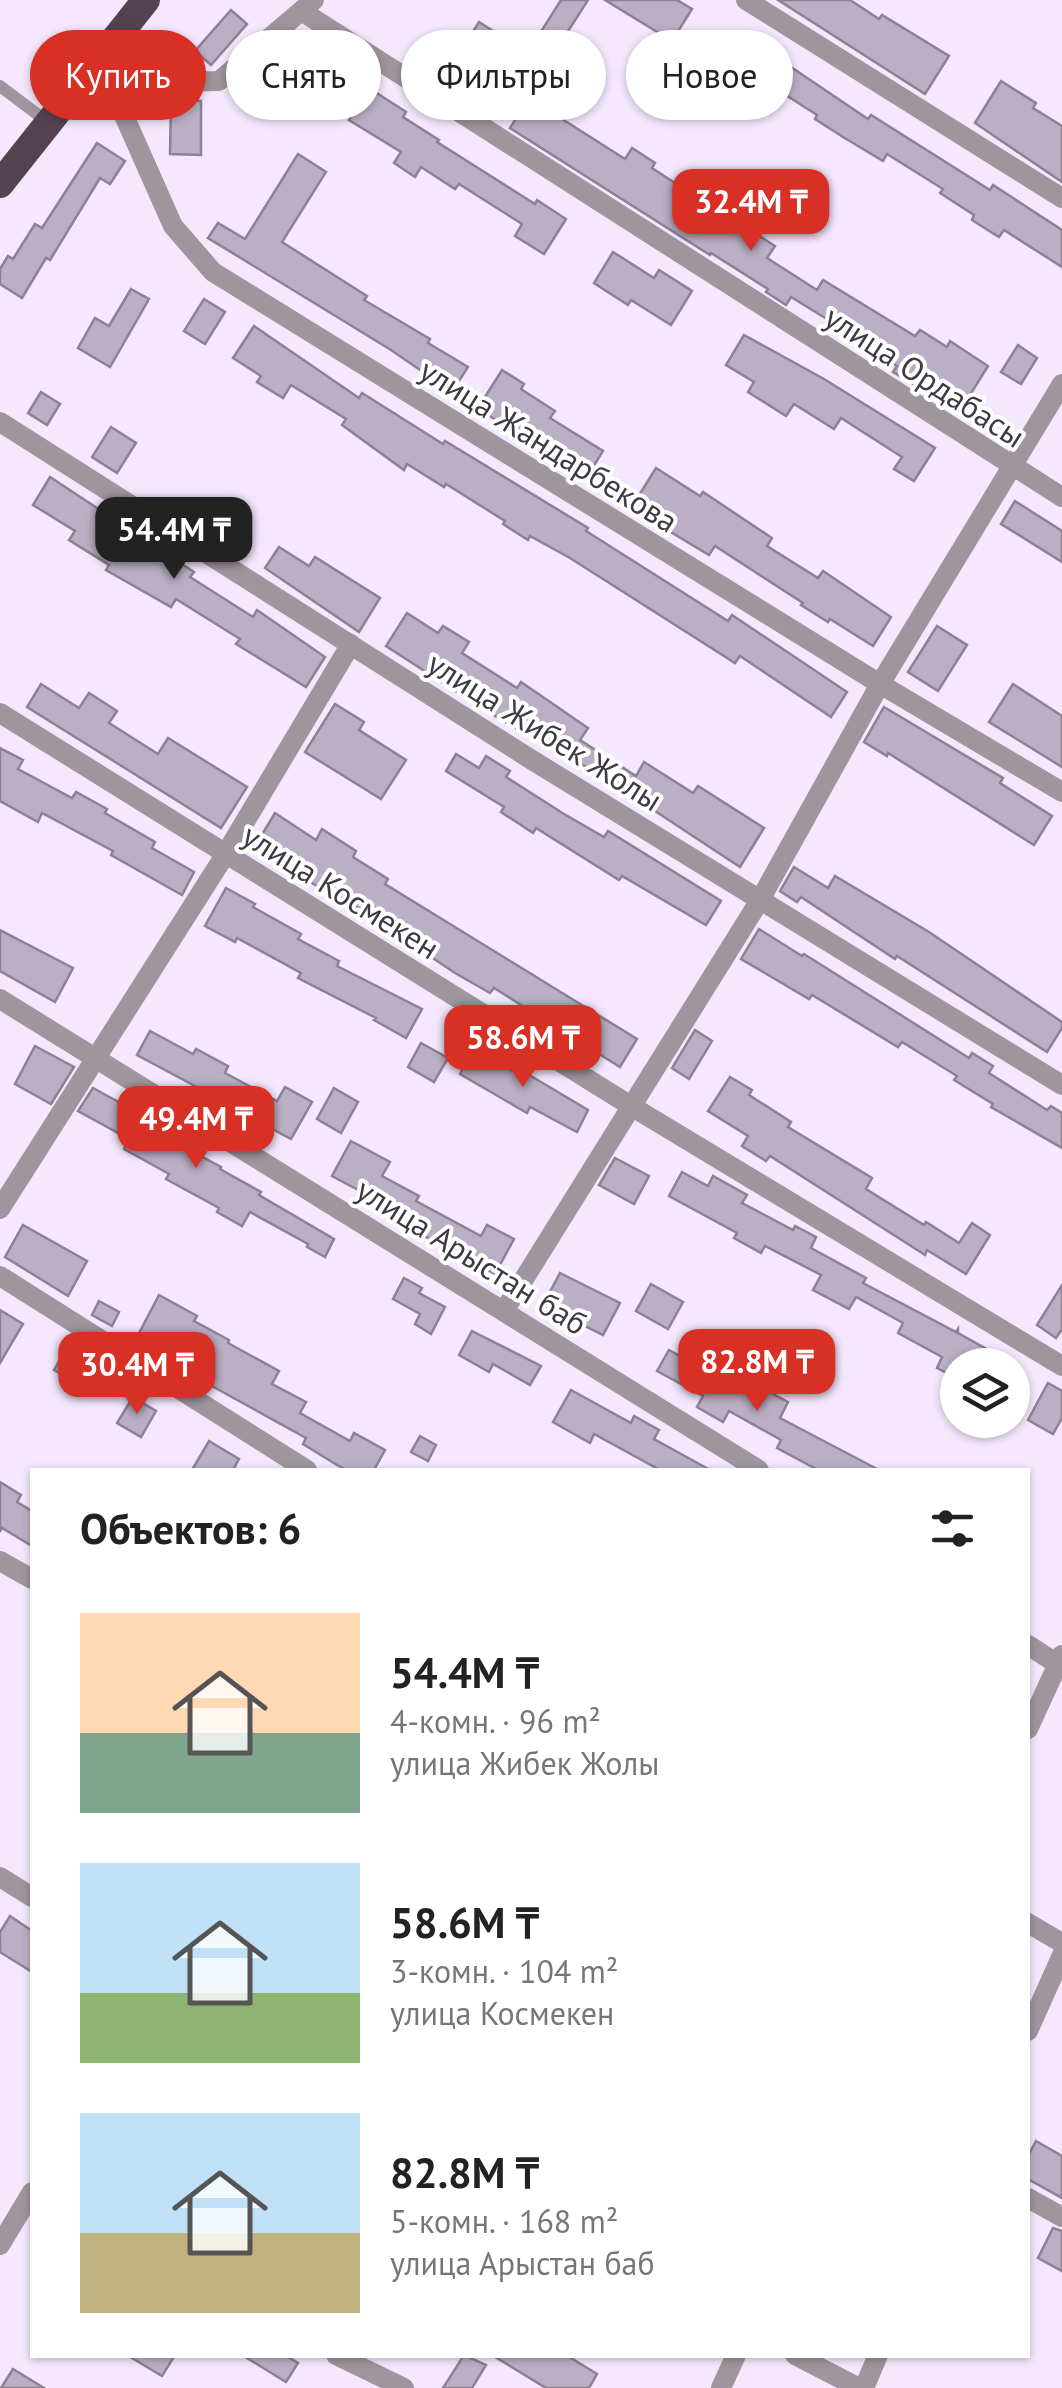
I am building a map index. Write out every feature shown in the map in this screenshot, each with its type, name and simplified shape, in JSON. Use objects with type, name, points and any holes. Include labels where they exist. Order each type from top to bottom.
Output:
[{"type":"highway","points":[[128,30],[146,0]]},
{"type":"highway","points":[[0,184],[53,120]]},
{"type":"street","points":[[746,0],[1062,198]]},
{"type":"street","points":[[206,79],[219,80],[308,6]]},
{"type":"street","name":"улица Ордабасы","points":[[308,6],[1062,497]]},
{"type":"street","name":"улица Жандарбекова","points":[[125,120],[174,226],[213,272],[1062,792]]},
{"type":"street","points":[[504,1311],[760,900],[880,684],[1062,384]]},
{"type":"street","name":"улица Жибек Жолы","points":[[0,422],[1062,1086]]},
{"type":"street","points":[[0,1209],[225,854],[350,644]]},
{"type":"street","name":"улица Космекен","points":[[0,713],[632,1106],[1062,1366]]},
{"type":"street","name":"улица Арыстан баб","points":[[0,999],[756,1468]]},
{"type":"street","points":[[0,1276],[304,1468]]},
{"type":"street","points":[[0,1561],[30,1578]]},
{"type":"street","points":[[1030,1646],[1060,1663],[1030,1726]]},
{"type":"street","points":[[0,1877],[30,1896]]},
{"type":"street","points":[[1030,1924],[1062,1943]]},
{"type":"street","points":[[1030,2027],[1062,1955]]},
{"type":"street","points":[[0,2244],[30,2195]]},
{"type":"street","points":[[1030,2199],[1062,2217]]},
{"type":"street","points":[[342,2358],[404,2388]]},
{"type":"street","points":[[721,2388],[735,2358]]},
{"type":"street","points":[[801,2358],[861,2388],[876,2358]]},
{"type":"lane","points":[[1,88],[50,123]]},
{"type":"building","points":[[561,0],[588,0],[569,30],[542,30]]},
{"type":"building","points":[[605,0],[677,0],[692,9],[679,30],[654,30]]},
{"type":"building","points":[[778,0],[850,0],[949,56],[925,94]]},
{"type":"building","points":[[231,10],[247,24],[242,30],[226,30],[226,48],[211,65],[206,61],[206,38]]},
{"type":"building","points":[[479,22],[492,30],[474,30]]},
{"type":"building","points":[[793,68],[868,119],[871,115],[1062,230],[1062,267],[1004,230],[999,237],[940,193],[943,189],[887,154],[883,161],[815,119],[817,115],[793,100]]},
{"type":"building","points":[[1001,81],[1036,103],[1033,108],[1062,126],[1062,182],[975,123]]},
{"type":"building","points":[[381,96],[401,109],[401,120],[408,120],[535,204],[537,200],[566,219],[544,254],[515,236],[522,224],[459,184],[455,189],[421,167],[415,177],[394,163],[401,152],[349,120],[381,120]]},
{"type":"building","points":[[171,120],[201,120],[201,155],[170,154]]},
{"type":"building","points":[[515,120],[564,120],[625,159],[632,148],[655,163],[652,168],[704,202],[711,191],[739,209],[733,219],[775,246],[767,258],[817,290],[823,280],[915,336],[920,330],[947,347],[950,341],[988,366],[960,411],[893,372],[897,366],[843,329],[791,297],[786,305],[766,292],[768,289],[510,128]]},
{"type":"building","points":[[97,143],[125,161],[110,184],[100,178],[22,298],[0,284],[0,269],[8,256],[13,259],[35,224],[42,228]]},
{"type":"building","points":[[298,154],[326,172],[282,242],[468,367],[452,392],[208,238],[218,223],[245,239]]},
{"type":"building","points":[[613,252],[654,278],[659,270],[692,291],[671,325],[631,300],[628,305],[594,283]]},
{"type":"building","points":[[131,289],[149,299],[110,367],[78,348],[95,318],[109,326]]},
{"type":"building","points":[[204,299],[225,312],[205,344],[184,331]]},
{"type":"building","points":[[254,326],[359,398],[362,393],[443,444],[445,441],[588,528],[586,531],[728,621],[732,615],[847,692],[831,717],[740,656],[735,663],[570,558],[530,536],[528,540],[446,484],[444,487],[407,464],[404,470],[342,425],[346,419],[291,385],[283,398],[257,382],[261,376],[233,358]]},
{"type":"building","points":[[744,335],[935,448],[914,481],[894,469],[902,457],[841,418],[834,429],[794,404],[786,416],[748,392],[754,382],[726,365]]},
{"type":"building","points":[[1018,345],[1037,358],[1021,384],[1001,372]]},
{"type":"building","points":[[502,370],[524,384],[521,389],[555,411],[550,418],[603,451],[590,472],[537,438],[536,441],[502,420],[500,423],[478,408]]},
{"type":"building","points":[[41,392],[60,404],[47,425],[28,413]]},
{"type":"building","points":[[111,427],[136,443],[117,473],[92,457]]},
{"type":"building","points":[[656,468],[700,496],[703,492],[772,538],[767,546],[818,578],[823,571],[891,617],[873,646],[801,605],[715,546],[709,555],[631,508]]},
{"type":"building","points":[[50,477],[194,572],[190,577],[253,617],[257,610],[325,657],[306,687],[236,644],[240,639],[176,599],[171,607],[106,570],[109,565],[69,540],[75,531],[33,505]]},
{"type":"building","points":[[1015,501],[1062,531],[1062,562],[1001,524]]},
{"type":"building","points":[[223,512],[250,530],[236,552],[209,535]]},
{"type":"building","points":[[279,547],[309,566],[315,557],[380,598],[359,632],[265,568]]},
{"type":"building","points":[[407,613],[438,633],[443,626],[469,642],[462,653],[517,688],[521,682],[588,728],[580,740],[636,776],[644,762],[693,793],[698,786],[764,828],[740,867],[614,784],[521,727],[519,730],[485,710],[386,646]]},
{"type":"building","points":[[937,626],[967,645],[938,691],[908,672]]},
{"type":"building","points":[[41,684],[79,708],[89,693],[117,711],[109,723],[158,754],[168,738],[247,787],[221,828],[27,707]]},
{"type":"building","points":[[1013,684],[1062,716],[1062,767],[989,722]]},
{"type":"building","points":[[335,704],[364,722],[359,730],[406,760],[381,799],[305,752]]},
{"type":"building","points":[[884,707],[1003,778],[1000,783],[1052,816],[1034,845],[888,753],[887,756],[864,742]]},
{"type":"building","points":[[0,748],[23,760],[18,769],[72,798],[76,792],[107,809],[105,813],[155,842],[152,848],[194,872],[182,895],[111,855],[113,851],[42,813],[38,822],[0,801]]},
{"type":"building","points":[[456,754],[479,768],[486,756],[510,771],[506,777],[564,814],[604,837],[608,831],[721,901],[706,925],[622,876],[619,880],[536,828],[533,833],[501,812],[504,807],[446,771]]},
{"type":"building","points":[[275,813],[316,840],[322,829],[356,851],[353,857],[388,879],[385,884],[637,1039],[620,1067],[494,988],[490,993],[455,973],[331,890],[329,894],[255,846]]},
{"type":"building","points":[[794,867],[828,888],[835,876],[929,932],[1062,1022],[1047,1052],[801,897],[797,902],[780,891]]},
{"type":"building","points":[[226,888],[301,934],[298,939],[339,961],[337,966],[422,1009],[406,1038],[298,978],[301,973],[237,938],[235,942],[205,926]]},
{"type":"building","points":[[759,929],[969,1058],[972,1053],[993,1066],[989,1073],[1047,1110],[1051,1106],[1062,1113],[1062,1148],[991,1107],[993,1104],[954,1080],[957,1076],[902,1042],[898,1047],[812,995],[809,999],[741,959]]},
{"type":"building","points":[[0,930],[73,968],[55,1002],[0,971]]},
{"type":"building","points":[[695,1030],[712,1041],[689,1079],[672,1068]]},
{"type":"building","points":[[150,1031],[193,1054],[196,1049],[228,1066],[225,1073],[277,1101],[285,1087],[312,1102],[291,1139],[252,1118],[249,1123],[220,1107],[223,1101],[137,1055]]},
{"type":"building","points":[[421,1043],[448,1058],[434,1082],[408,1067]]},
{"type":"building","points":[[35,1046],[74,1067],[51,1104],[15,1084]]},
{"type":"building","points":[[474,1049],[512,1070],[514,1066],[588,1110],[577,1132],[530,1107],[527,1113],[460,1074]]},
{"type":"building","points":[[730,1077],[752,1090],[749,1095],[791,1122],[788,1127],[872,1178],[866,1189],[924,1225],[926,1222],[959,1243],[972,1223],[990,1235],[966,1274],[927,1250],[925,1255],[770,1156],[766,1161],[742,1146],[748,1136],[708,1111]]},
{"type":"building","points":[[93,1088],[177,1134],[173,1141],[334,1239],[325,1257],[250,1212],[242,1226],[217,1212],[219,1208],[166,1179],[169,1174],[124,1149],[129,1139],[78,1111]]},
{"type":"building","points":[[334,1088],[358,1102],[341,1133],[317,1119]]},
{"type":"building","points":[[351,1141],[390,1162],[382,1176],[419,1196],[416,1201],[481,1236],[487,1225],[514,1239],[495,1274],[385,1215],[390,1207],[332,1176]]},
{"type":"building","points":[[615,1158],[649,1176],[634,1204],[599,1185]]},
{"type":"building","points":[[682,1172],[708,1186],[713,1176],[747,1195],[742,1203],[793,1230],[795,1226],[816,1237],[811,1248],[866,1278],[863,1283],[956,1332],[958,1329],[958,1333],[985,1348],[940,1348],[940,1356],[898,1333],[903,1323],[856,1297],[849,1309],[813,1290],[821,1275],[765,1246],[761,1253],[734,1238],[737,1233],[669,1196]]},
{"type":"building","points":[[23,1225],[87,1261],[68,1296],[5,1257]]},
{"type":"building","points":[[560,1273],[620,1303],[603,1335],[543,1305]]},
{"type":"building","points":[[404,1278],[422,1288],[419,1293],[445,1307],[431,1334],[415,1324],[420,1314],[393,1299]]},
{"type":"building","points":[[651,1284],[683,1302],[668,1329],[636,1311]]},
{"type":"building","points":[[1062,1285],[1062,1329],[1056,1338],[1037,1325]]},
{"type":"building","points":[[159,1295],[197,1316],[194,1321],[229,1340],[228,1343],[279,1371],[272,1384],[306,1402],[300,1413],[350,1441],[354,1433],[385,1450],[375,1468],[343,1468],[303,1444],[306,1438],[181,1369],[184,1363],[137,1337]]},
{"type":"building","points":[[99,1301],[119,1312],[112,1326],[92,1315]]},
{"type":"building","points":[[0,1310],[23,1324],[0,1363]]},
{"type":"building","points":[[472,1331],[541,1366],[530,1385],[493,1364],[489,1372],[459,1355]]},
{"type":"building","points":[[68,1346],[104,1367],[90,1390],[54,1370]]},
{"type":"building","points":[[669,1350],[757,1393],[760,1387],[788,1402],[780,1418],[875,1468],[814,1468],[777,1448],[781,1440],[729,1411],[723,1422],[697,1407],[703,1396],[657,1371]]},
{"type":"building","points":[[1048,1383],[1062,1391],[1062,1418],[1053,1434],[1030,1421]]},
{"type":"building","points":[[571,1390],[631,1423],[634,1416],[659,1430],[654,1439],[706,1468],[656,1468],[594,1434],[590,1443],[553,1422]]},
{"type":"building","points":[[133,1397],[156,1411],[141,1437],[117,1423]]},
{"type":"building","points":[[420,1436],[436,1445],[428,1461],[411,1452]]},
{"type":"building","points":[[209,1441],[239,1459],[234,1468],[193,1468]]},
{"type":"building","points":[[0,1482],[21,1495],[17,1502],[30,1510],[30,1545],[2,1528],[0,1531]]},
{"type":"building","points":[[10,1916],[30,1930],[30,1971],[0,1952],[0,1932]]},
{"type":"building","points":[[1036,2141],[1062,2156],[1062,2198],[1030,2180],[1030,2152]]},
{"type":"building","points":[[1053,2228],[1062,2231],[1062,2271],[1038,2258]]},
{"type":"building","points":[[132,2358],[173,2358],[162,2376]]},
{"type":"building","points":[[247,2358],[290,2358],[298,2363],[286,2382]]},
{"type":"building","points":[[462,2358],[486,2365],[472,2388],[443,2388]]},
{"type":"building","points":[[497,2358],[571,2358],[597,2374],[589,2388],[546,2388]]},
{"type":"building","points":[[13,2369],[44,2388],[1,2388]]}]
